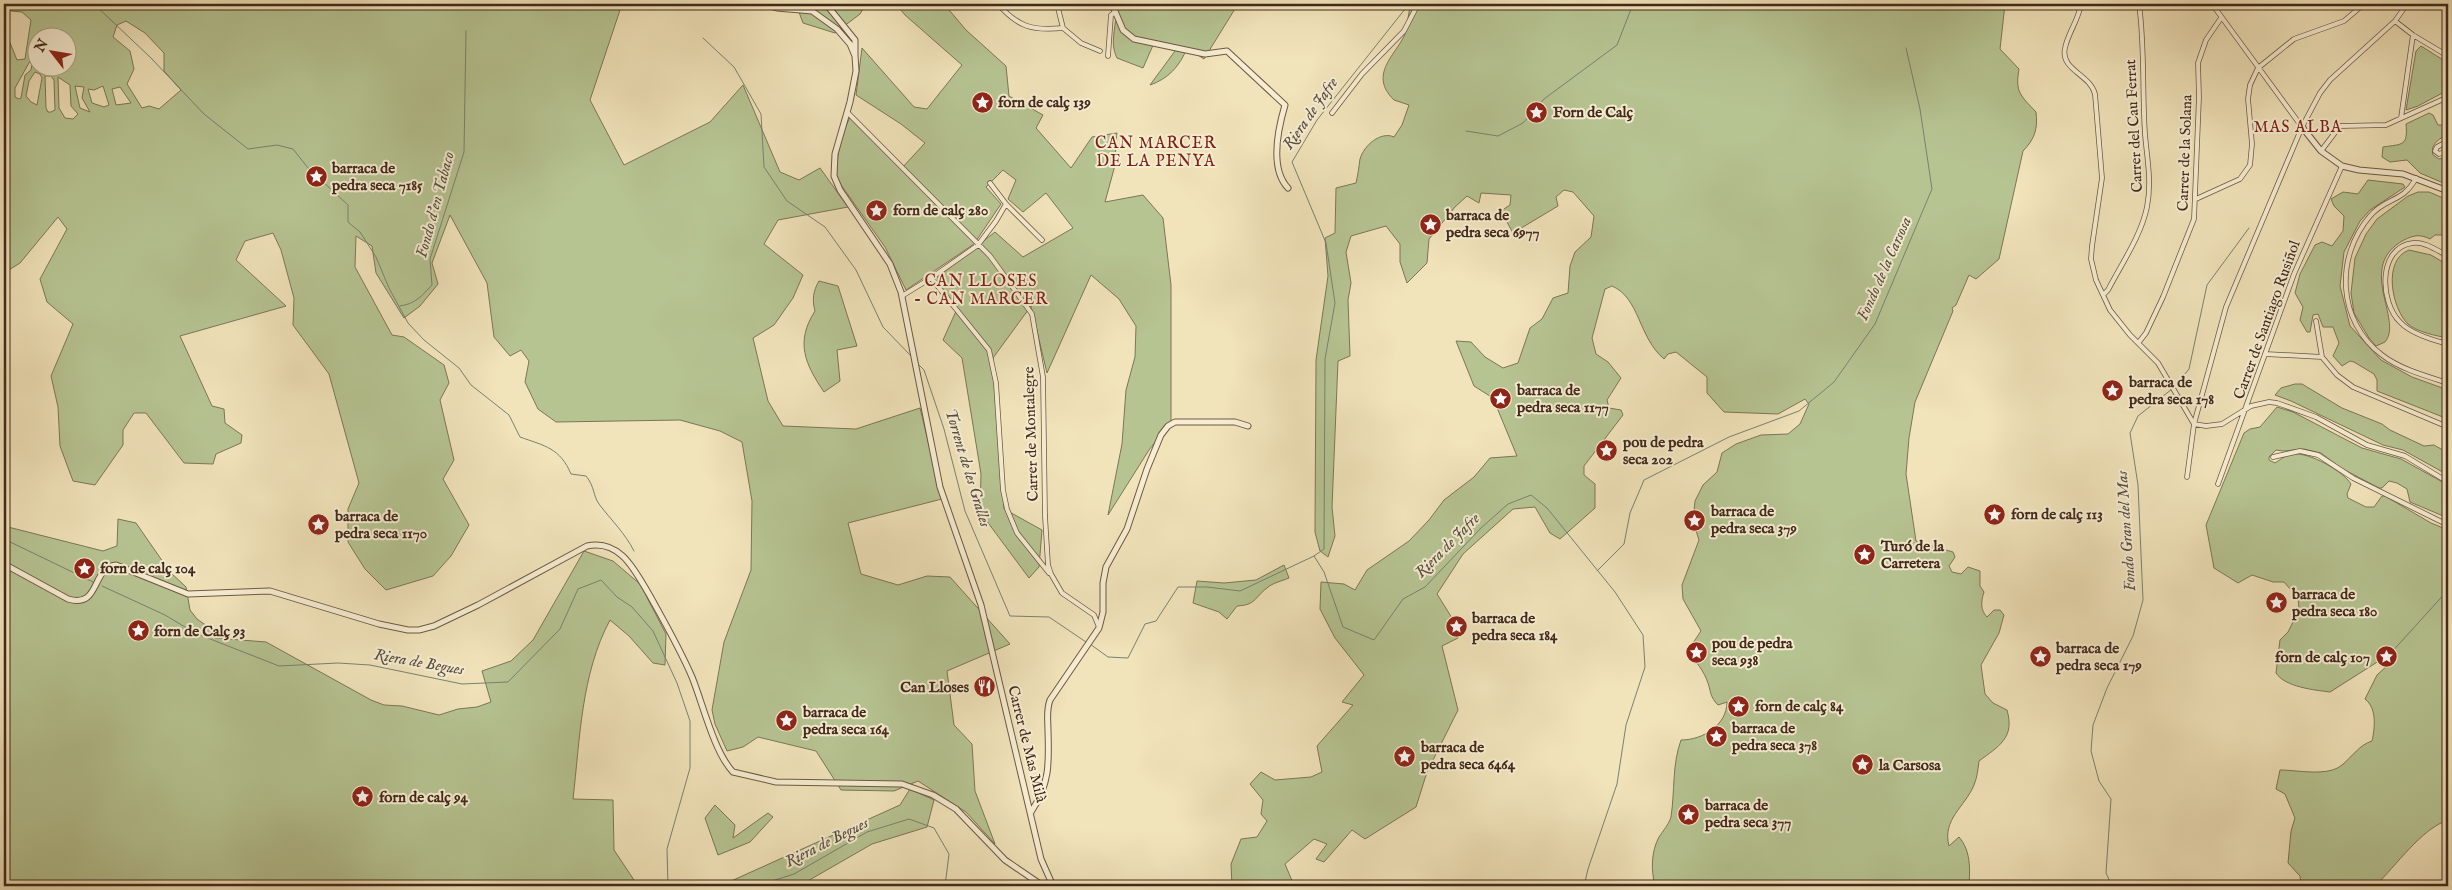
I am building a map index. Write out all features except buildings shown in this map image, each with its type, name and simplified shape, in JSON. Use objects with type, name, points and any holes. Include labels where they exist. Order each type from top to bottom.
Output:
[{"type":"street","points":[[763,4],[777,8],[807,9],[816,13],[837,28],[850,44],[855,56]]},
{"type":"street","name":"Carrer de Mas Milà","points":[[826,4],[855,40],[856,71],[835,154],[834,176],[840,190],[890,264],[902,296],[940,487],[981,605],[1041,859],[1052,886]]},
{"type":"street","points":[[998,4],[1010,18],[1025,26],[1045,30],[1062,28]]},
{"type":"street","points":[[1057,4],[1062,28],[1080,43],[1100,51]]},
{"type":"street","points":[[1112,4],[1114,13],[1127,34],[1134,39],[1205,54],[1227,51],[1285,105],[1278,137],[1277,158],[1282,176],[1288,188]]},
{"type":"street","points":[[1332,113],[1362,74],[1404,31],[1418,4]]},
{"type":"street","points":[[2081,4],[2064,48],[2064,56],[2070,67],[2092,84],[2095,94],[2102,178],[2092,259],[2096,280],[2116,318],[2158,363],[2194,424]]},
{"type":"street","name":"Carrer del Cau Ferrat","points":[[2103,295],[2108,290],[2135,240],[2144,220],[2150,191],[2150,168],[2145,135],[2139,4]]},
{"type":"street","points":[[2212,4],[2321,151],[2342,166],[2359,170],[2392,172],[2416,178],[2448,191]]},
{"type":"street","points":[[2196,198],[2240,179],[2250,165],[2252,144],[2248,99],[2250,85],[2258,68],[2294,39],[2344,21],[2364,4]]},
{"type":"street","points":[[2186,477],[2194,424],[2226,307],[2302,127],[2320,93],[2330,80],[2395,21],[2406,4]]},
{"type":"street","points":[[1108,56],[1111,15],[1114,13]]},
{"type":"street","name":"Carrer de la Solana","points":[[2139,342],[2146,333],[2179,262],[2194,219],[2198,63],[2206,40],[2221,18]]},
{"type":"street","points":[[2395,21],[2413,35],[2448,56]]},
{"type":"street","points":[[2401,118],[2413,35]]},
{"type":"street","points":[[2321,151],[2340,126],[2386,124],[2448,97]]},
{"type":"street","name":"Carrer de Montalegre","points":[[847,112],[999,266],[1032,314],[1043,377],[1045,516],[1048,565],[1051,574],[1066,597],[1094,616],[1100,628]]},
{"type":"street","points":[[2448,141],[2435,149],[2439,154],[2448,151]]},
{"type":"street","name":"Carrer de Santiago Rusiñol","points":[[2218,484],[2294,274],[2342,166]]},
{"type":"street","points":[[2416,178],[2407,192],[2380,207],[2361,227],[2346,266],[2345,293],[2355,321],[2368,341],[2380,354],[2396,364],[2448,384]]},
{"type":"street","points":[[990,183],[1006,204],[1042,240]]},
{"type":"street","points":[[902,296],[978,245],[1006,204]]},
{"type":"street","points":[[2448,256],[2422,244],[2408,244],[2392,257],[2385,279],[2388,303],[2398,321],[2416,333],[2448,344]]},
{"type":"street","points":[[931,278],[989,350],[996,383],[1003,490],[1007,510],[1017,533],[1051,574]]},
{"type":"street","points":[[2316,321],[2322,358],[2337,375],[2353,387],[2448,427]]},
{"type":"street","points":[[2265,354],[2322,358]]},
{"type":"street","points":[[2194,424],[2206,426],[2222,424],[2252,406],[2269,402],[2308,414],[2367,445],[2405,456],[2448,482]]},
{"type":"street","points":[[1031,812],[1041,797],[1048,776],[1049,746],[1046,710],[1100,628],[1106,567],[1127,529],[1146,469],[1161,435],[1168,426],[1175,422],[1212,424],[1235,422],[1248,426]]},
{"type":"street","points":[[2273,457],[2300,451],[2318,455],[2353,478],[2448,525]]},
{"type":"street","points":[[4,564],[68,599],[76,601],[89,596],[106,569],[116,565],[188,594],[270,591],[379,624],[408,630],[419,630],[434,626],[478,605],[587,546],[601,544],[618,551],[635,570],[675,640],[721,753],[733,772],[776,782],[902,784],[933,795],[956,809],[1005,860],[1043,886]]},
{"type":"green space","points":[[10,4],[622,4],[590,100],[624,165],[710,122],[743,85],[780,172],[799,180],[820,168],[848,207],[778,220],[764,244],[803,275],[793,298],[774,325],[753,338],[768,401],[783,426],[856,429],[920,408],[942,499],[848,523],[861,574],[898,585],[927,576],[950,577],[1010,644],[947,671],[954,725],[972,744],[975,791],[995,844],[966,812],[918,781],[894,791],[841,790],[816,751],[758,737],[743,747],[727,751],[715,724],[712,710],[724,642],[751,570],[752,501],[742,442],[720,431],[680,420],[556,422],[538,409],[525,382],[529,361],[521,350],[510,356],[494,337],[487,283],[450,215],[432,263],[438,284],[420,306],[404,318],[376,273],[372,246],[356,236],[355,267],[392,335],[404,337],[444,365],[449,383],[440,400],[454,460],[443,479],[469,525],[451,556],[433,576],[386,590],[365,569],[348,542],[348,509],[359,483],[329,374],[293,325],[294,298],[281,250],[273,233],[245,241],[236,260],[286,306],[180,336],[212,406],[224,409],[225,423],[242,435],[241,443],[216,454],[213,464],[184,463],[146,413],[134,413],[123,430],[123,445],[95,485],[73,481],[60,446],[58,407],[51,376],[73,324],[47,302],[40,279],[67,229],[58,217],[20,263],[4,273],[4,28],[17,60],[25,59],[28,40],[28,65],[15,88],[15,97],[21,98],[25,75],[28,72],[28,78],[31,78],[26,96],[37,105],[42,78],[45,78],[46,108],[48,112],[51,112],[55,110],[52,78],[58,78],[59,108],[65,118],[73,119],[78,114],[71,106],[70,85],[60,78],[78,78],[78,28],[30,28],[31,20],[22,12],[11,11]],"holes":[[[126,21],[145,33],[164,53],[164,71],[181,90],[159,109],[149,106],[142,108],[127,84],[134,69],[130,51],[113,37],[117,25]],[[75,86],[84,87],[82,98],[90,112],[80,108]],[[103,86],[109,105],[104,107],[92,103],[88,89],[94,90]],[[120,87],[131,103],[116,105],[112,89]]]},
{"type":"green space","points":[[796,4],[866,4],[860,14],[835,33],[803,23]]},
{"type":"green space","points":[[896,4],[944,4],[966,30],[1006,66],[1009,96],[1043,115],[1036,128],[1071,168],[1092,137],[1117,133],[1114,169],[1105,202],[1143,195],[1163,218],[1171,285],[1171,422],[1149,450],[1108,515],[1122,444],[1126,390],[1135,357],[1136,326],[1119,299],[1091,275],[1047,373],[1031,306],[993,358],[1004,509],[1042,530],[1039,567],[1029,578],[980,512],[981,474],[962,358],[943,340],[957,309],[934,280],[995,232],[1023,257],[1073,228],[1046,193],[1023,212],[1008,199],[1016,180],[1003,170],[986,187],[1001,204],[974,244],[906,290],[885,247],[834,175],[842,135],[850,117],[901,169],[925,143],[901,124],[856,95],[862,48],[914,107],[927,109],[962,65],[905,15]]},
{"type":"green space","points":[[1115,4],[1238,4],[1204,59],[1187,48],[1181,61],[1173,71],[1150,85],[1175,51],[1154,43],[1143,68],[1117,58],[1113,45],[1116,18]]},
{"type":"green space","points":[[1411,4],[2005,4],[2000,49],[2019,69],[2018,88],[2036,112],[2036,128],[2033,138],[2023,151],[1999,259],[1976,279],[1969,275],[1956,305],[1952,308],[1953,311],[1915,402],[1906,474],[1916,541],[1953,552],[1955,557],[1949,566],[1952,572],[1961,574],[1968,567],[1980,571],[1980,586],[1984,592],[1983,611],[1987,617],[1994,610],[2000,610],[2004,615],[1999,633],[1981,665],[1985,694],[1993,703],[2007,710],[2009,728],[1999,746],[1979,761],[1974,785],[1951,821],[1949,828],[1949,846],[1959,837],[1966,848],[1968,854],[1969,886],[1655,886],[1652,867],[1653,855],[1656,843],[1671,817],[1675,768],[1681,740],[1697,737],[1712,730],[1723,718],[1727,702],[1718,705],[1715,702],[1704,674],[1687,652],[1701,631],[1683,599],[1682,585],[1699,540],[1693,521],[1695,501],[1703,485],[1717,472],[1722,453],[1736,444],[1761,435],[1788,434],[1800,424],[1809,404],[1805,399],[1778,414],[1724,412],[1707,393],[1707,377],[1676,352],[1668,354],[1664,359],[1649,340],[1628,299],[1612,286],[1605,289],[1592,338],[1596,354],[1608,362],[1621,378],[1607,400],[1609,408],[1621,410],[1623,415],[1584,466],[1584,475],[1595,484],[1595,508],[1560,539],[1550,533],[1535,507],[1513,509],[1463,554],[1437,594],[1457,626],[1458,638],[1442,646],[1458,710],[1427,772],[1416,807],[1365,839],[1352,830],[1324,862],[1316,859],[1327,844],[1314,839],[1285,864],[1293,883],[1289,886],[1232,886],[1231,864],[1241,839],[1257,837],[1267,821],[1261,814],[1263,800],[1250,784],[1261,772],[1275,780],[1311,777],[1322,772],[1317,746],[1353,705],[1342,702],[1364,675],[1335,638],[1320,609],[1321,582],[1344,584],[1355,590],[1367,570],[1409,541],[1429,520],[1444,500],[1474,477],[1490,458],[1517,456],[1493,398],[1474,386],[1456,341],[1471,342],[1485,357],[1503,368],[1518,363],[1530,328],[1542,319],[1553,298],[1568,293],[1570,266],[1575,252],[1591,237],[1594,216],[1573,192],[1564,190],[1556,197],[1558,206],[1513,233],[1501,211],[1510,205],[1511,195],[1481,193],[1479,203],[1467,196],[1455,207],[1429,239],[1427,263],[1407,283],[1400,262],[1400,244],[1386,226],[1351,236],[1346,252],[1351,283],[1348,300],[1350,356],[1338,361],[1332,507],[1335,536],[1328,557],[1320,551],[1315,532],[1316,360],[1328,276],[1325,238],[1335,233],[1336,188],[1356,183],[1360,159],[1365,149],[1374,140],[1384,136],[1394,137],[1402,125],[1409,105],[1394,100],[1386,90],[1383,81],[1387,63],[1403,39],[1406,31]]},
{"type":"green space","points":[[2421,46],[2448,63],[2448,90],[2418,106],[2406,110],[2416,51]]},
{"type":"green space","points":[[2429,113],[2433,115],[2438,125],[2448,125],[2448,134],[2436,142],[2432,151],[2433,155],[2439,159],[2448,157],[2448,185],[2420,173],[2407,160],[2390,162],[2382,157],[2383,147],[2403,143],[2406,136],[2406,124]]},
{"type":"green space","points":[[2368,180],[2403,184],[2405,187],[2370,210],[2360,221],[2344,252],[2340,286],[2350,326],[2381,360],[2412,377],[2448,390],[2448,419],[2377,391],[2377,380],[2374,374],[2350,361],[2342,366],[2333,356],[2339,343],[2333,327],[2323,327],[2318,314],[2313,315],[2310,332],[2307,332],[2300,320],[2303,307],[2295,293],[2300,274],[2315,245],[2322,242],[2332,246],[2343,231],[2344,216],[2334,206],[2331,199],[2343,192],[2358,194]]},
{"type":"green space","points":[[2418,192],[2429,192],[2448,200],[2448,247],[2447,240],[2442,235],[2435,235],[2430,239],[2417,236],[2404,240],[2390,251],[2383,264],[2381,278],[2389,320],[2389,332],[2385,342],[2376,346],[2354,313],[2351,293],[2355,258],[2366,234],[2377,219],[2408,196]]},
{"type":"green space","points":[[2409,250],[2431,255],[2448,265],[2448,338],[2412,327],[2402,317],[2398,308],[2392,285],[2393,274],[2395,264],[2401,255]]},
{"type":"green space","points":[[819,281],[838,286],[857,346],[837,350],[840,381],[824,392],[812,372],[805,353],[804,343],[805,333],[815,311],[815,288]]},
{"type":"green space","points":[[2302,384],[2342,408],[2382,424],[2390,430],[2424,446],[2434,445],[2448,453],[2448,475],[2403,450],[2383,445],[2275,395],[2281,388]]},
{"type":"green space","points":[[2277,407],[2293,412],[2362,448],[2401,459],[2448,485],[2448,518],[2410,502],[2407,489],[2397,483],[2389,481],[2382,488],[2379,488],[2341,468],[2321,453],[2304,449],[2276,450],[2269,457],[2269,460],[2275,463],[2293,454],[2316,459],[2333,468],[2347,479],[2351,484],[2347,494],[2348,498],[2366,507],[2374,507],[2382,496],[2385,496],[2431,523],[2448,530],[2448,820],[2428,831],[2375,886],[2301,886],[2300,876],[2288,863],[2291,831],[2295,818],[2285,794],[2276,789],[2280,770],[2321,772],[2336,769],[2360,748],[2372,741],[2374,730],[2373,713],[2372,708],[2365,699],[2377,675],[2388,665],[2382,659],[2330,692],[2300,687],[2286,682],[2276,673],[2280,640],[2288,632],[2299,609],[2298,598],[2284,582],[2273,582],[2252,575],[2238,583],[2214,568],[2206,525],[2244,433],[2250,429],[2260,427]]},
{"type":"green space","points":[[118,519],[136,523],[170,572],[186,587],[190,610],[197,619],[214,631],[215,638],[266,642],[371,700],[384,705],[402,706],[439,715],[491,702],[482,671],[511,661],[533,640],[584,551],[613,561],[640,584],[666,634],[665,665],[653,663],[629,636],[610,620],[600,641],[587,685],[573,799],[613,800],[614,850],[638,886],[4,886],[4,526],[103,551],[117,546]]},
{"type":"green space","points":[[1284,565],[1289,578],[1269,586],[1251,603],[1237,606],[1227,619],[1219,612],[1193,603],[1197,581],[1224,583],[1256,580]]},
{"type":"green space","points":[[910,789],[934,800],[927,827],[872,844],[799,886],[720,886],[900,805]]},
{"type":"green space","points":[[715,805],[735,825],[733,838],[768,813],[773,817],[750,842],[718,855],[705,818]]},
{"type":"waterway","points":[[94,4],[151,58],[204,114],[248,149],[277,145],[293,149],[308,168],[348,205],[348,222],[360,232],[376,257],[389,288],[408,323],[424,340],[459,368],[471,385],[509,415],[520,437],[557,453],[567,465],[571,474],[586,476],[599,504],[622,532],[634,551]]},
{"type":"waterway","name":"Riera de Jafre","points":[[1409,4],[1317,120],[1292,162],[1326,243],[1335,303],[1325,359],[1324,549],[1314,556],[1324,572],[1343,627],[1374,640],[1403,599],[1425,587],[1481,528],[1508,504],[1531,495],[1547,508],[1615,592],[1643,635],[1645,667],[1626,725],[1617,784],[1584,886]]},
{"type":"waterway","points":[[1466,131],[1498,136],[1523,123],[1544,99],[1617,45],[1633,4]]},
{"type":"waterway","name":"Fondo d'en Tabaco","points":[[400,306],[414,301],[432,285],[430,259],[464,152],[466,31]]},
{"type":"waterway","name":"Torrent de les Gralles","points":[[703,38],[734,67],[761,114],[764,167],[787,201],[825,227],[856,270],[883,327],[912,357]]},
{"type":"waterway","name":"Fondo de la Carsosa","points":[[1597,571],[1624,544],[1630,513],[1644,480],[1729,437],[1799,411],[1834,382],[1875,324],[1932,189],[1920,109],[1906,48]]},
{"type":"waterway","name":"Fondo Gran del Mas","points":[[2175,386],[2189,369],[2207,285],[2249,228]]},
{"type":"waterway","name":"Torrent de les Gralles","points":[[918,364],[924,370],[944,429],[965,511],[1010,616],[1049,617],[1086,642]]},
{"type":"waterway","name":"Fondo Gran del Mas","points":[[2112,886],[2106,873],[2111,799],[2099,781],[2091,751],[2093,725],[2107,688],[2133,636],[2143,600],[2138,485],[2130,433],[2138,416],[2172,389]]},
{"type":"waterway","name":"Riera de Begues","points":[[4,539],[93,582]]},
{"type":"waterway","name":"Torrent de les Gralles","points":[[1090,644],[1108,657],[1128,658],[1145,624],[1156,621],[1178,587],[1207,587],[1240,591],[1314,556]]},
{"type":"waterway","name":"Riera de Begues","points":[[102,586],[165,615],[195,633],[279,666],[338,663],[370,665],[462,684],[508,682],[560,629],[578,589],[601,580],[617,597],[632,607],[653,631],[677,683],[690,721],[690,768],[667,849],[668,886]]},
{"type":"waterway","points":[[2390,654],[2448,590]]},
{"type":"waterway","name":"Riera de Begues","points":[[756,886],[794,874],[867,832],[909,819],[934,828],[949,854],[945,886]]},
{"type":"place","name":"forn de calç 139","points":[[982,102]]},
{"type":"place","name":"Forn de Calç","points":[[1537,112]]},
{"type":"place","name":"barraca de pedra seca 7185","points":[[316,177]]},
{"type":"place","name":"forn de calç 280","points":[[877,210]]},
{"type":"place","name":"barraca de pedra seca 6977","points":[[1430,224]]},
{"type":"place","name":"barraca de pedra seca 178","points":[[2113,391]]},
{"type":"place","name":"barraca de pedra seca 1177","points":[[1501,399]]},
{"type":"place","name":"pou de pedra seca 202","points":[[1607,451]]},
{"type":"place","name":"forn de calç 113","points":[[1995,514]]},
{"type":"place","name":"barraca de pedra seca 379","points":[[1695,520]]},
{"type":"place","name":"barraca de pedra seca 1170","points":[[319,525]]},
{"type":"place","name":"Turó de la Carretera","points":[[1865,555]]},
{"type":"place","name":"forn de calç 104","points":[[84,568]]},
{"type":"place","name":"barraca de pedra seca 180","points":[[2276,603]]},
{"type":"place","name":"barraca de pedra seca 184","points":[[1456,627]]},
{"type":"place","name":"forn de Calç 93","points":[[138,631]]},
{"type":"place","name":"pou de pedra seca 938","points":[[1696,652]]},
{"type":"place","name":"barraca de pedra seca 179","points":[[2040,657]]},
{"type":"place","name":"forn de calç 107","points":[[2386,657]]},
{"type":"place","name":"Can Lloses","points":[[985,687]]},
{"type":"place","name":"forn de calç 84","points":[[1739,706]]},
{"type":"place","name":"barraca de pedra seca 164","points":[[787,721]]},
{"type":"place","name":"barraca de pedra seca 378","points":[[1716,737]]},
{"type":"place","name":"barraca de pedra seca 6464","points":[[1405,756]]},
{"type":"place","name":"la Carsosa","points":[[1863,765]]},
{"type":"place","name":"forn de calç 94","points":[[363,797]]},
{"type":"place","name":"barraca de pedra seca 377","points":[[1689,814]]},
{"type":"district","name":"MAS ALBA","points":[[2298,128]]},
{"type":"district","name":"CAN MARCER DE LA PENYA","points":[[1156,153]]},
{"type":"district","name":"CAN LLOSES - CAN MARCER","points":[[981,291]]}]
